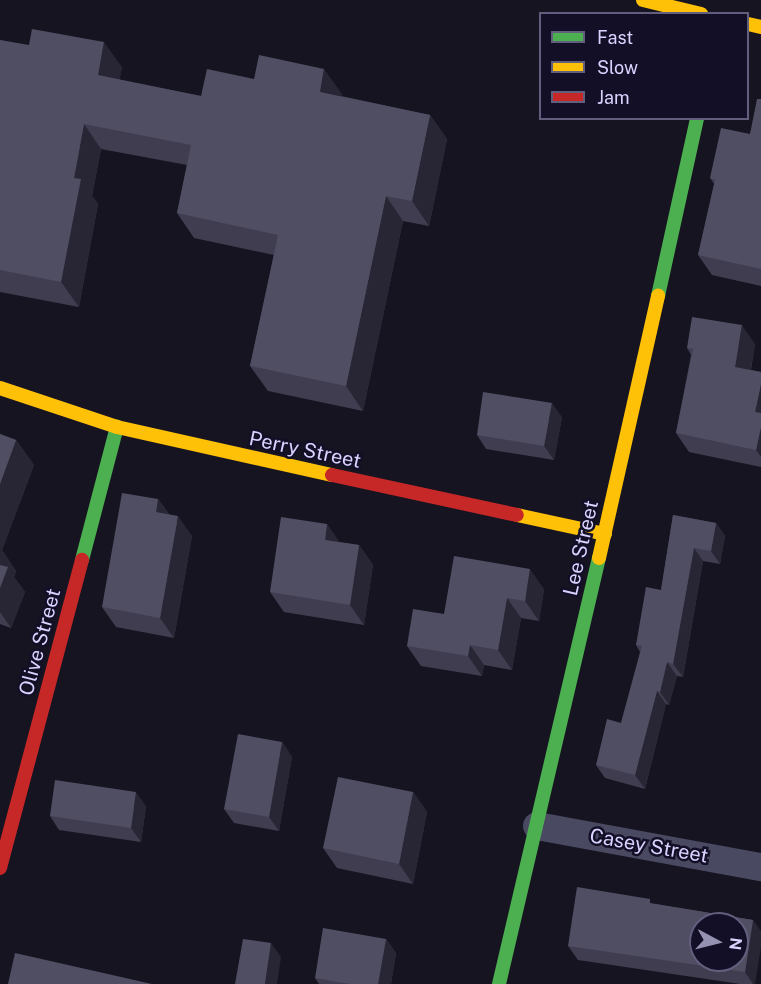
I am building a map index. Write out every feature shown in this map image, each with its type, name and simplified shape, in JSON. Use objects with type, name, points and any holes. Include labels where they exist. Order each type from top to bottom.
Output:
[{"type":"street","points":[[643,0],[693,12]]},
{"type":"street","name":"Lee Street","points":[[499,984],[605,534],[697,120]]},
{"type":"street","name":"Perry Street","points":[[0,388],[117,427],[605,534]]},
{"type":"street","name":"Olive Street","points":[[0,868],[117,427]]},
{"type":"street","name":"Casey Street","points":[[537,826],[761,867]]},
{"type":"building","points":[[32,29],[104,42],[98,75],[201,96],[207,69],[254,79],[259,55],[324,69],[320,92],[430,115],[412,201],[386,196],[346,386],[250,366],[278,235],[177,213],[191,145],[84,124],[74,178],[81,179],[61,282],[0,270],[0,40],[29,45]]},
{"type":"building","points":[[757,99],[761,99],[761,269],[698,255],[715,180],[710,178],[721,128],[750,134]]},
{"type":"building","points":[[692,317],[742,325],[735,367],[761,372],[755,412],[761,413],[761,427],[756,450],[676,433],[693,349],[687,348]]},
{"type":"building","points":[[483,392],[552,403],[544,446],[477,435]]},
{"type":"building","points":[[0,434],[16,440],[0,484]]},
{"type":"building","points":[[122,493],[158,499],[156,512],[178,516],[160,618],[102,607]]},
{"type":"building","points":[[673,515],[716,523],[711,551],[694,548],[673,664],[667,662],[660,692],[657,691],[635,775],[596,765],[607,719],[621,723],[642,646],[636,645],[646,587],[661,590]]},
{"type":"building","points":[[281,517],[327,524],[325,540],[359,545],[350,605],[270,592]]},
{"type":"building","points":[[454,556],[530,569],[525,601],[507,598],[498,650],[470,645],[468,656],[407,646],[413,609],[444,614]]},
{"type":"building","points":[[0,565],[8,567],[0,588]]},
{"type":"building","points":[[238,734],[282,742],[269,817],[224,809]]},
{"type":"building","points":[[338,777],[413,792],[399,864],[323,848]]},
{"type":"building","points":[[55,780],[136,792],[131,828],[50,816]]},
{"type":"building","points":[[577,887],[650,899],[650,903],[705,912],[689,912],[689,964],[568,946]]},
{"type":"building","points":[[749,919],[753,920],[749,946]]},
{"type":"building","points":[[323,928],[386,939],[378,984],[350,984],[315,978]]},
{"type":"building","points":[[243,939],[271,943],[265,984],[235,984]]},
{"type":"building","points":[[15,953],[152,984],[8,984]]},
{"type":"traffic: fast","points":[[658,296],[697,120]]},
{"type":"traffic: fast","points":[[82,560],[117,427]]},
{"type":"traffic: fast","points":[[499,984],[599,558]]},
{"type":"traffic: slow","points":[[643,0],[693,12]]},
{"type":"traffic: slow","points":[[749,24],[761,27]]},
{"type":"traffic: slow","points":[[599,558],[658,296]]},
{"type":"traffic: slow","points":[[0,388],[117,427],[332,475]]},
{"type":"traffic: slow","points":[[517,515],[605,534]]},
{"type":"traffic: jam","points":[[332,475],[517,515]]},
{"type":"traffic: jam","points":[[0,868],[82,560]]}]
